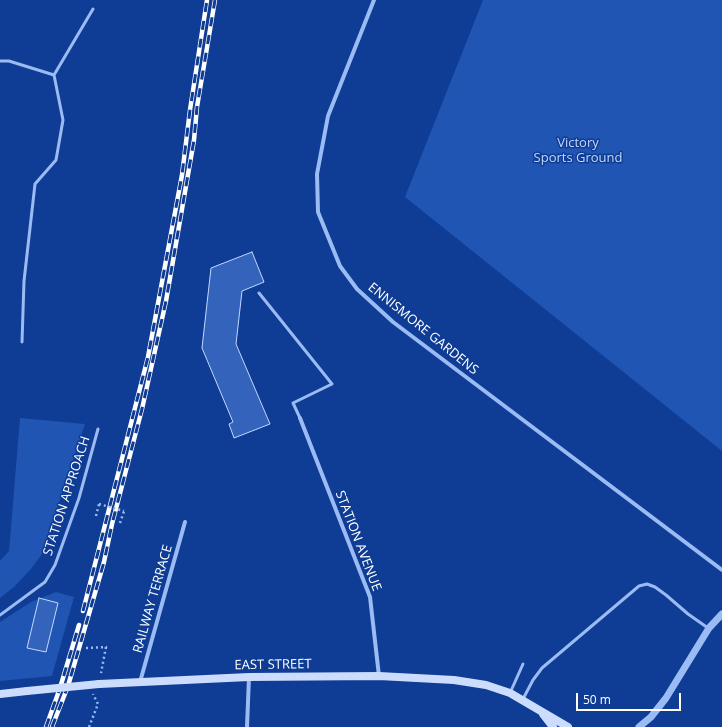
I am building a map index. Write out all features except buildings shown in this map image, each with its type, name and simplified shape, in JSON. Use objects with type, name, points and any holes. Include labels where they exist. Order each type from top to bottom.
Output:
[{"type":"main road","name":"EAST STREET","points":[[0,694],[99,684],[248,677],[379,676],[454,680],[486,685],[510,693],[523,699],[568,727]]},
{"type":"main road","name":"EAST STREET","points":[[540,710],[553,727]]},
{"type":"street","name":"ENNISMORE GARDENS","points":[[374,0],[328,116],[317,174],[318,212],[340,266],[357,289],[393,322],[722,570]]},
{"type":"street","name":"STATION AVENUE","points":[[300,418],[370,597],[379,676]]},
{"type":"street","name":"RAILWAY TERRACE","points":[[140,682],[185,522]]},
{"type":"street","points":[[639,727],[651,717],[666,698],[709,628],[722,614]]},
{"type":"street","points":[[247,727],[248,677]]},
{"type":"lane","points":[[22,342],[24,282],[35,184],[56,160],[63,120],[54,75],[93,9]]},
{"type":"lane","points":[[0,61],[9,60],[54,75]]},
{"type":"lane","points":[[259,293],[332,384],[293,403],[300,418]]},
{"type":"lane","name":"STATION APPROACH","points":[[0,615],[45,582],[55,565],[80,498],[98,429]]},
{"type":"lane","points":[[523,699],[533,680],[542,668],[639,586],[647,584],[655,587],[688,614],[709,628]]},
{"type":"lane","points":[[510,693],[523,664]]},
{"type":"path","points":[[96,516],[99,504],[124,511],[120,523]]},
{"type":"path","points":[[86,648],[106,647],[102,670]]},
{"type":"path","points":[[89,685],[98,704],[89,727]]},
{"type":"green space","name":"Victory Sports Ground","points":[[483,0],[722,0],[722,451],[405,197]]},
{"type":"green space","points":[[20,418],[85,424],[42,554],[31,569],[14,587],[0,598],[0,561],[9,551]]},
{"type":"green space","points":[[56,592],[74,597],[52,676],[0,681],[0,622],[31,602]]},
{"type":"railway","points":[[83,611],[148,357],[182,175],[190,110],[207,0]]},
{"type":"railway","points":[[52,727],[68,686],[104,562],[112,524],[142,409],[166,301],[194,140],[197,107],[215,0]]},
{"type":"railway","points":[[46,727],[60,688],[79,625]]}]
